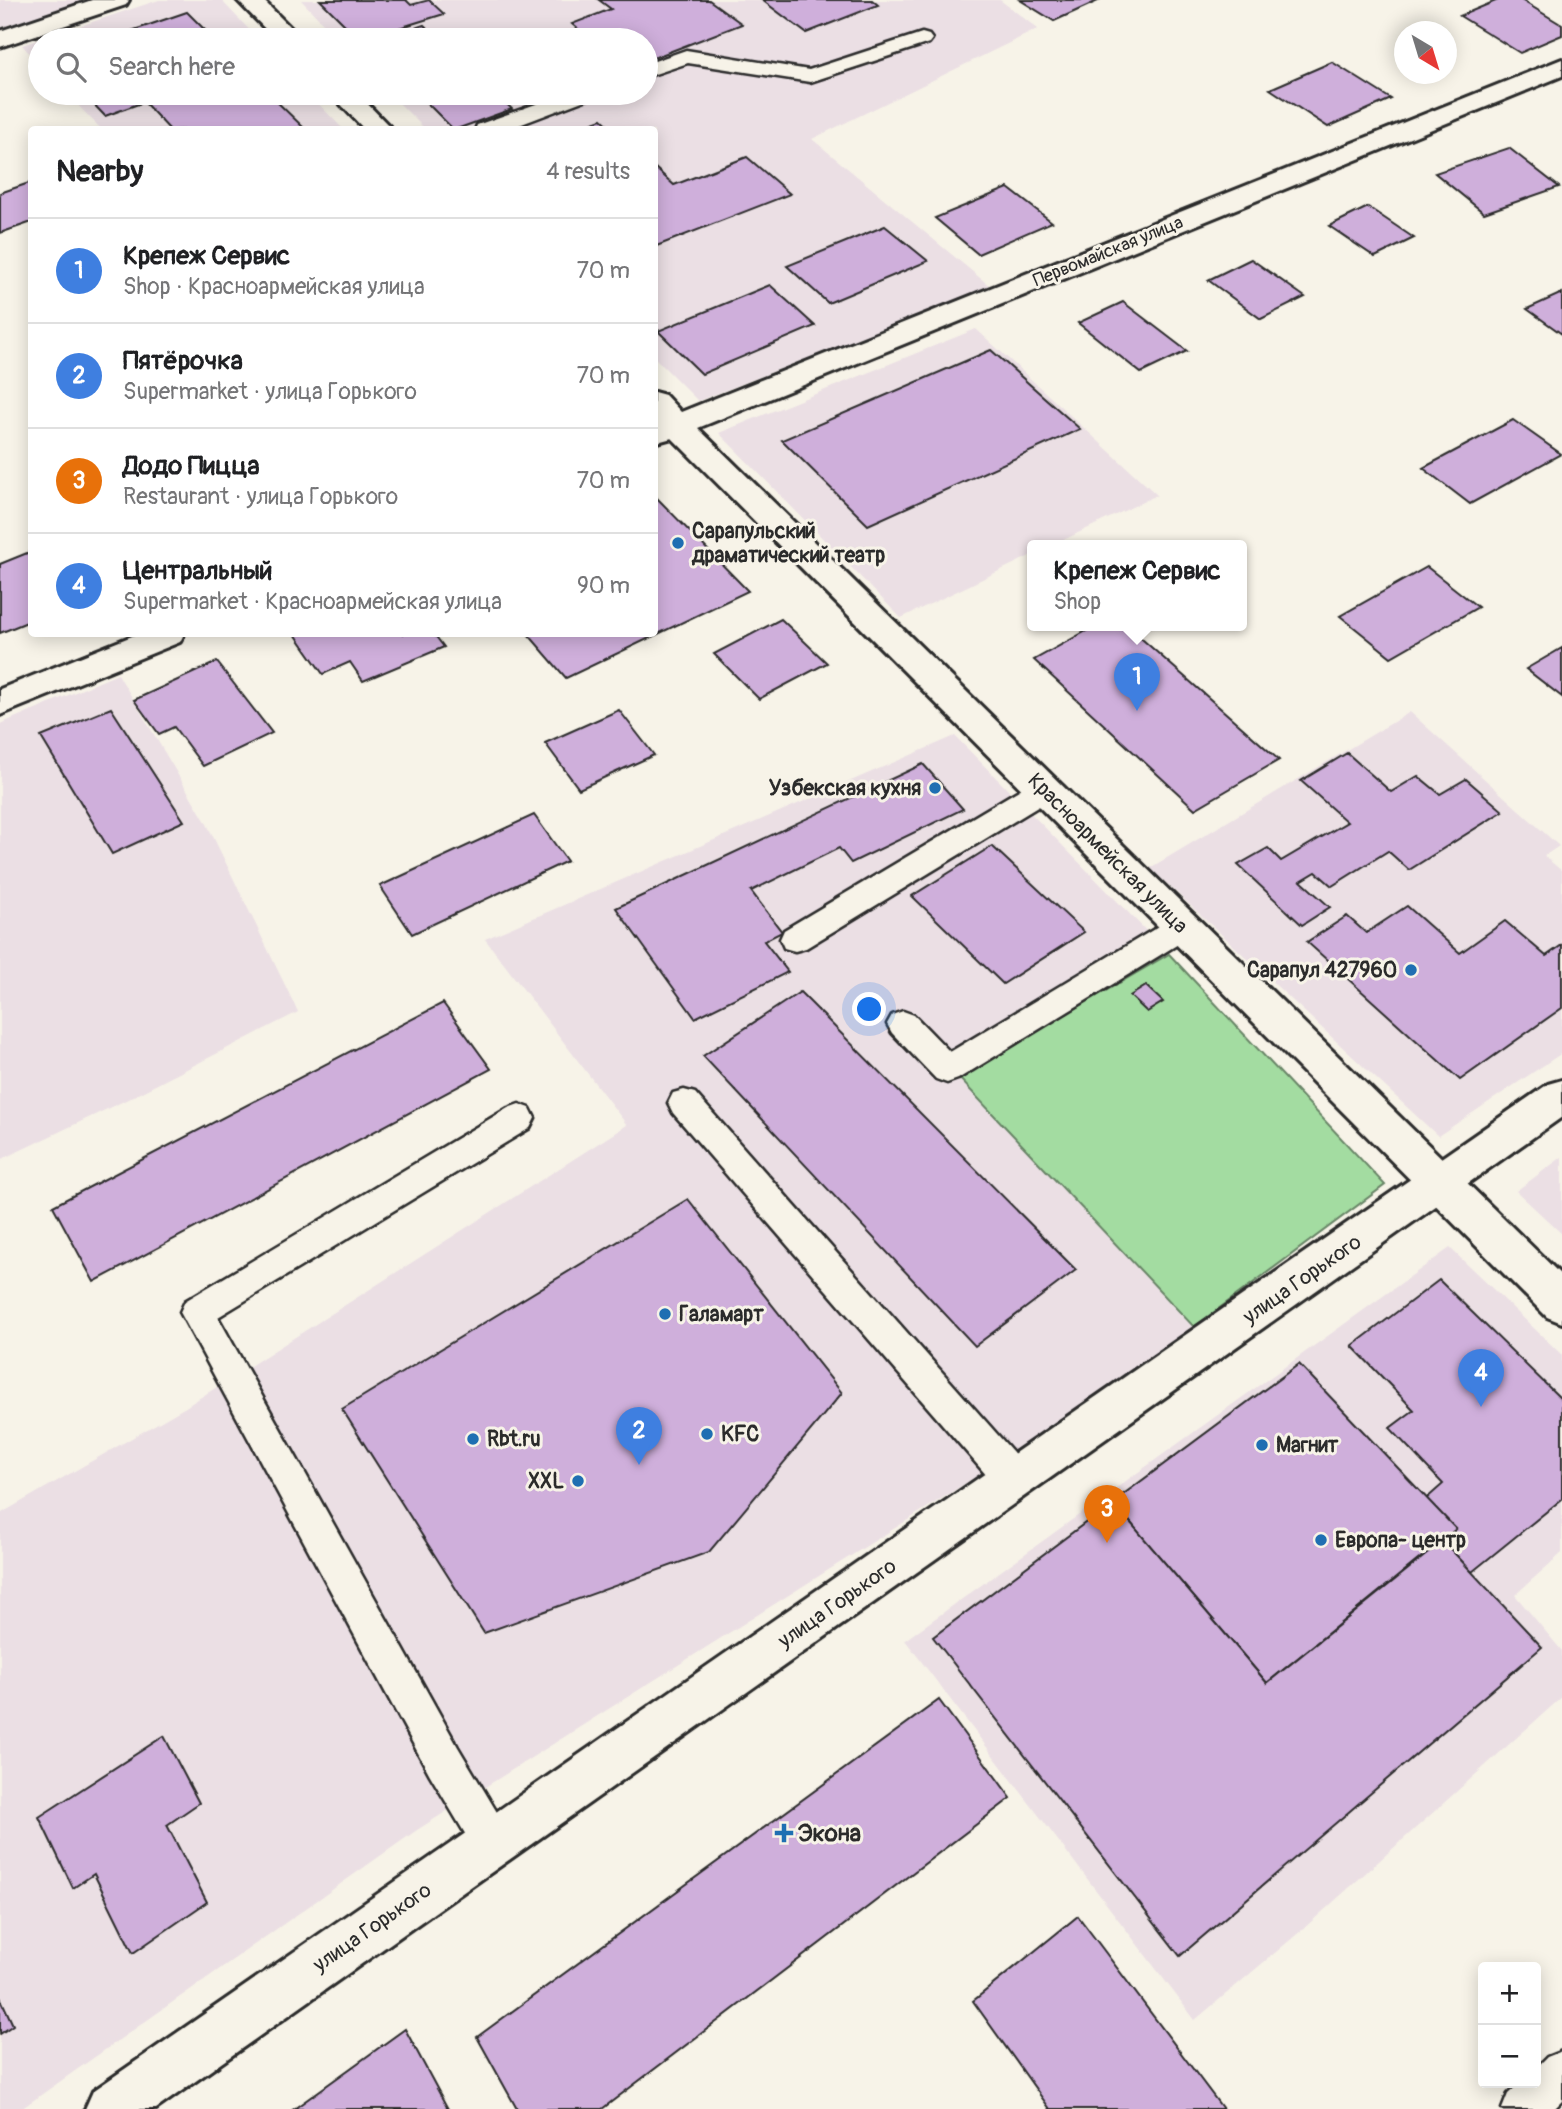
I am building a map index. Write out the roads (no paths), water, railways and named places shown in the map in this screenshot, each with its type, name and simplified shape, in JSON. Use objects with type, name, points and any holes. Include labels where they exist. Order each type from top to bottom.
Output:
[{"type":"street","points":[[33,28],[117,0]]},
{"type":"street","points":[[249,0],[278,28]]},
{"type":"street","points":[[0,39],[28,30]]},
{"type":"street","name":"Первомайская улица","points":[[662,420],[1562,67]]},
{"type":"street","points":[[355,105],[376,126]]},
{"type":"street","name":"Красноармейская улица","points":[[662,420],[1044,789],[1562,1304]]},
{"type":"street","points":[[0,703],[162,637]]},
{"type":"street","name":"улица Горького","points":[[111,2109],[1562,1096]]},
{"type":"lane","points":[[658,66],[686,56],[810,76],[922,39]]},
{"type":"lane","points":[[496,126],[553,105]]},
{"type":"lane","points":[[795,939],[1044,789]]},
{"type":"lane","points":[[903,1024],[947,1070],[1182,928]]},
{"type":"lane","points":[[684,1103],[1014,1480]]},
{"type":"lane","points":[[494,1843],[444,1761],[197,1312],[519,1118]]},
{"type":"lane","points":[[1523,2109],[1562,2072]]},
{"type":"place","name":"Сарапульский драматический театр","points":[[678,543]]},
{"type":"place","name":"Крепеж Сервис","points":[[1137,711]]},
{"type":"place","name":"Узбекская кухня","points":[[935,788]]},
{"type":"place","name":"Сарапул 427960","points":[[1411,970]]},
{"type":"place","name":"Галамарт","points":[[665,1314]]},
{"type":"place","name":"Центральный","points":[[1481,1407]]},
{"type":"place","name":"KFC","points":[[707,1434]]},
{"type":"place","name":"Rbt.ru","points":[[473,1439]]},
{"type":"place","name":"Магнит","points":[[1262,1445]]},
{"type":"place","name":"Пятёрочка","points":[[639,1465]]},
{"type":"place","name":"XXL","points":[[578,1481]]},
{"type":"place","name":"Европа- центр","points":[[1321,1540]]},
{"type":"place","name":"Додо Пицца","points":[[1107,1543]]},
{"type":"place","name":"Экона","points":[[784,1833]]}]
